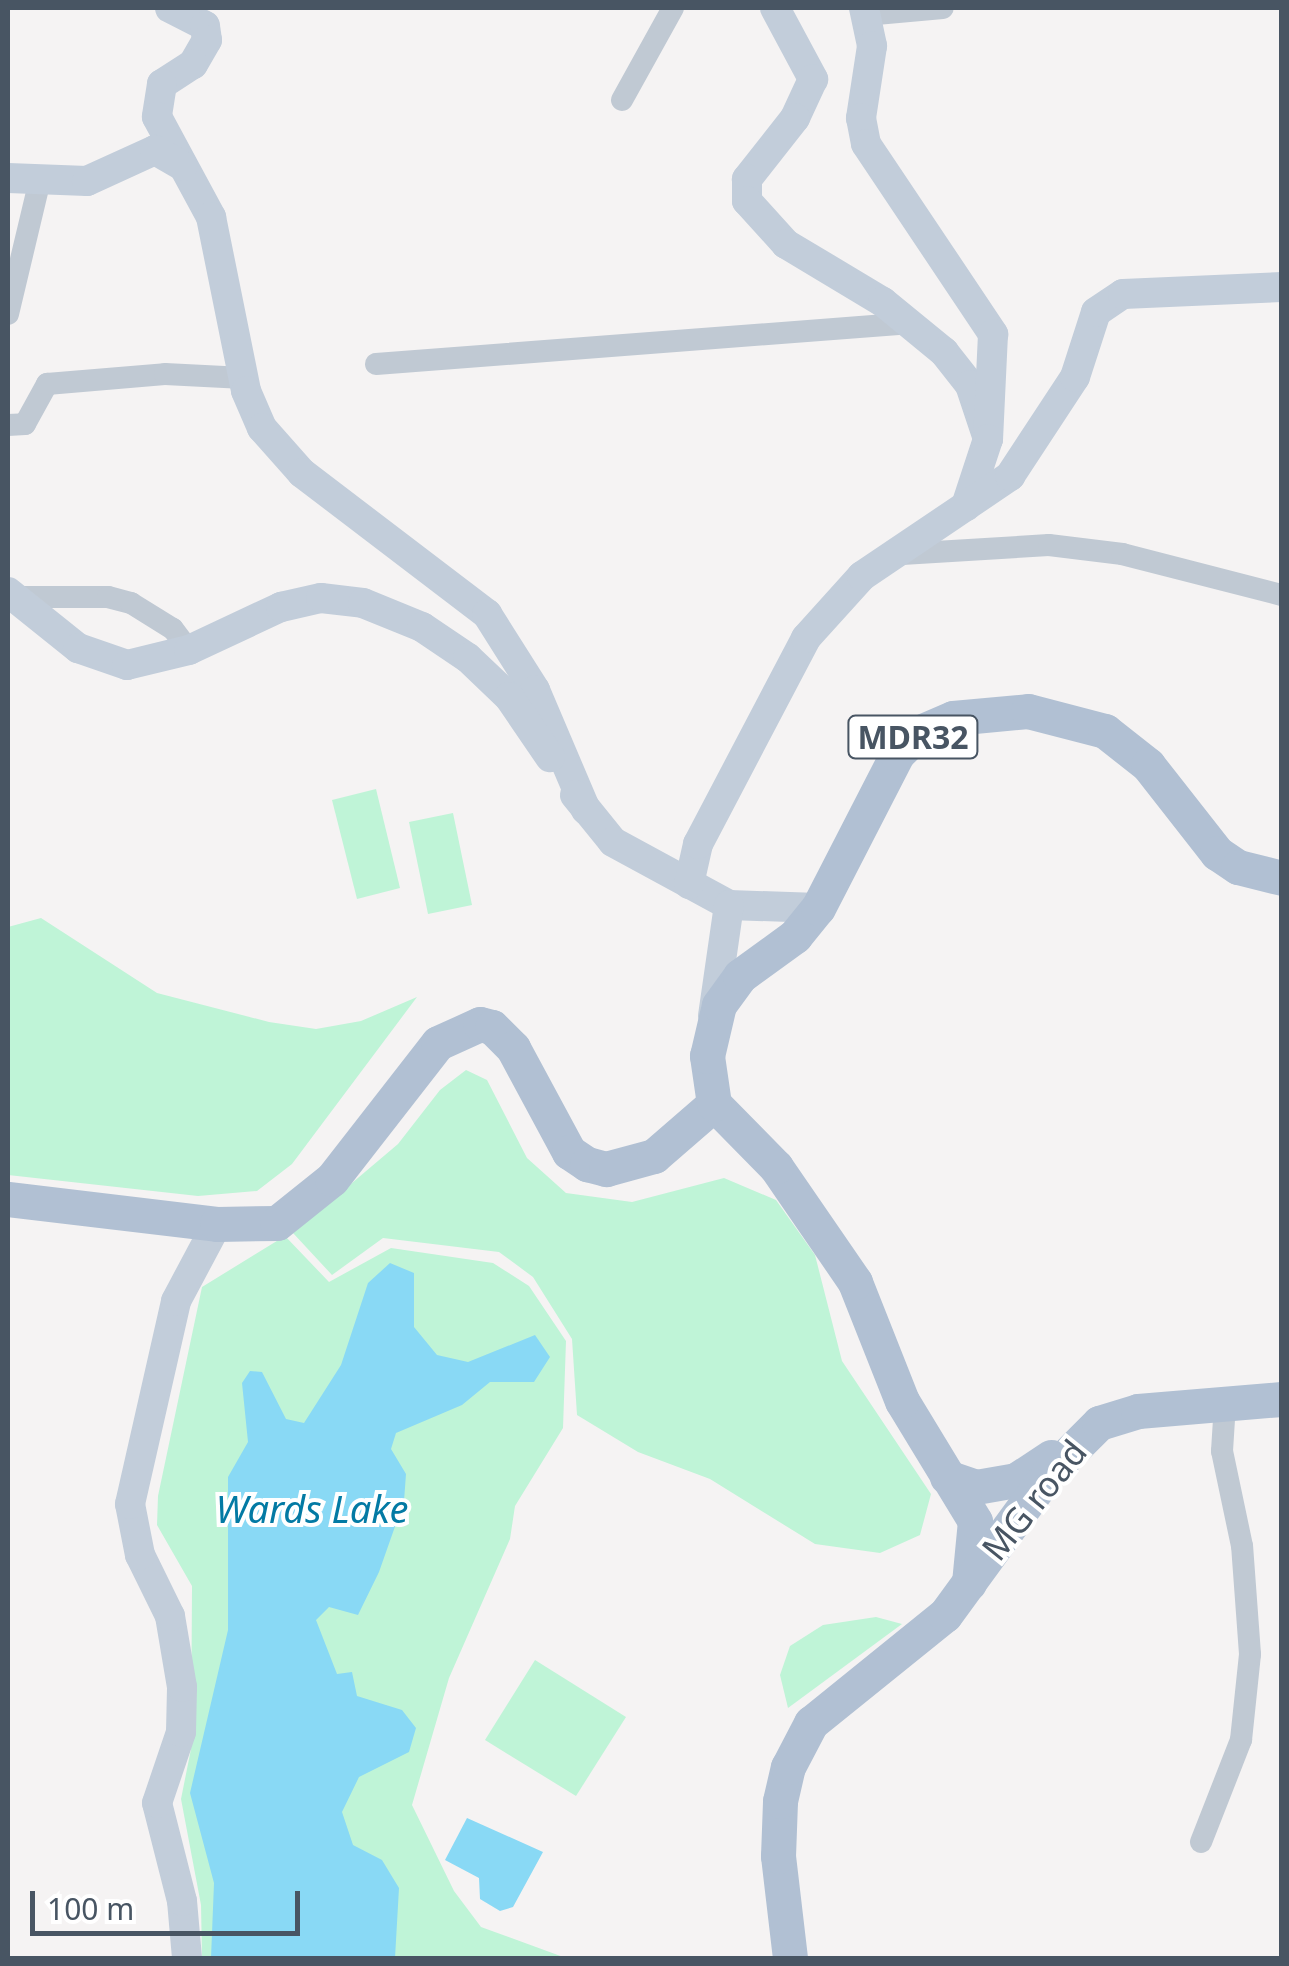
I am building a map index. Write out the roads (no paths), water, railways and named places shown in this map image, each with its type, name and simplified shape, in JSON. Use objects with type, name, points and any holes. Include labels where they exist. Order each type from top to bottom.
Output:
[{"type":"main road","name":"MDR32","points":[[714,1104],[708,1056],[712,1027],[740,976],[794,936],[818,908],[880,783],[908,742],[953,718],[1005,710],[1060,716],[1120,740],[1165,784],[1217,853],[1238,867],[1282,878]]},
{"type":"main road","points":[[8,1199],[217,1224],[277,1223],[293,1217],[332,1180],[438,1043],[470,1026],[502,1034],[569,1152],[587,1164],[606,1169],[654,1156],[714,1104],[776,1167],[839,1255],[877,1328],[902,1401],[975,1521],[969,1583]]},
{"type":"main road","name":"MG road","points":[[790,1958],[780,1820],[798,1742],[831,1704],[922,1638],[1077,1441],[1119,1414],[1282,1399]]},
{"type":"main road","points":[[948,1477],[976,1487],[1016,1480],[1077,1441]]},
{"type":"street","points":[[170,8],[206,26],[207,40],[192,64],[162,84],[157,99],[160,130],[186,168],[212,218],[244,378],[262,428],[286,458],[472,599],[498,626],[535,690],[586,810]]},
{"type":"street","points":[[622,100],[672,8]]},
{"type":"street","points":[[775,8],[813,79],[795,118],[748,179],[748,202],[786,244],[911,323],[960,370],[988,439]]},
{"type":"street","points":[[943,8],[864,11],[872,46],[862,132],[993,334],[988,439],[966,506]]},
{"type":"street","points":[[8,178],[87,181],[156,150],[186,168]]},
{"type":"street","points":[[8,314],[40,180]]},
{"type":"street","points":[[689,884],[698,844],[806,638],[862,576],[1005,482],[1036,442],[1075,377],[1089,326],[1108,302],[1152,290],[1282,287]]},
{"type":"street","points":[[376,364],[911,323]]},
{"type":"street","points":[[8,425],[25,424],[38,392],[55,382],[165,374],[244,378]]},
{"type":"street","points":[[862,576],[897,555],[929,548],[1048,545],[1122,554],[1282,596]]},
{"type":"street","points":[[12,595],[108,597],[131,603],[172,629],[189,650]]},
{"type":"street","points":[[12,595],[100,659],[154,663],[281,607],[321,598],[394,615],[468,658],[509,697],[586,810],[614,842],[729,906],[818,908]]},
{"type":"street","points":[[712,1027],[729,906]]},
{"type":"street","points":[[187,1958],[182,1900],[158,1803],[180,1736],[182,1687],[170,1616],[140,1555],[130,1504],[176,1301],[217,1224]]},
{"type":"street","points":[[1201,1842],[1241,1740],[1250,1654],[1242,1546],[1222,1451],[1225,1403]]},
{"type":"water","name":"Wards Lake","points":[[390,1263],[414,1273],[414,1327],[437,1355],[468,1362],[535,1335],[550,1357],[534,1382],[490,1382],[462,1405],[396,1433],[391,1449],[406,1474],[404,1501],[379,1572],[358,1615],[329,1607],[316,1620],[337,1674],[352,1672],[357,1696],[402,1710],[416,1728],[409,1752],[359,1777],[342,1812],[353,1845],[382,1860],[399,1888],[395,1958],[211,1958],[214,1883],[190,1793],[228,1630],[228,1477],[248,1442],[242,1383],[250,1371],[262,1372],[286,1419],[304,1423],[341,1365],[368,1283]]},
{"type":"water","points":[[467,1818],[543,1852],[513,1907],[500,1911],[480,1899],[479,1878],[445,1860]]}]
